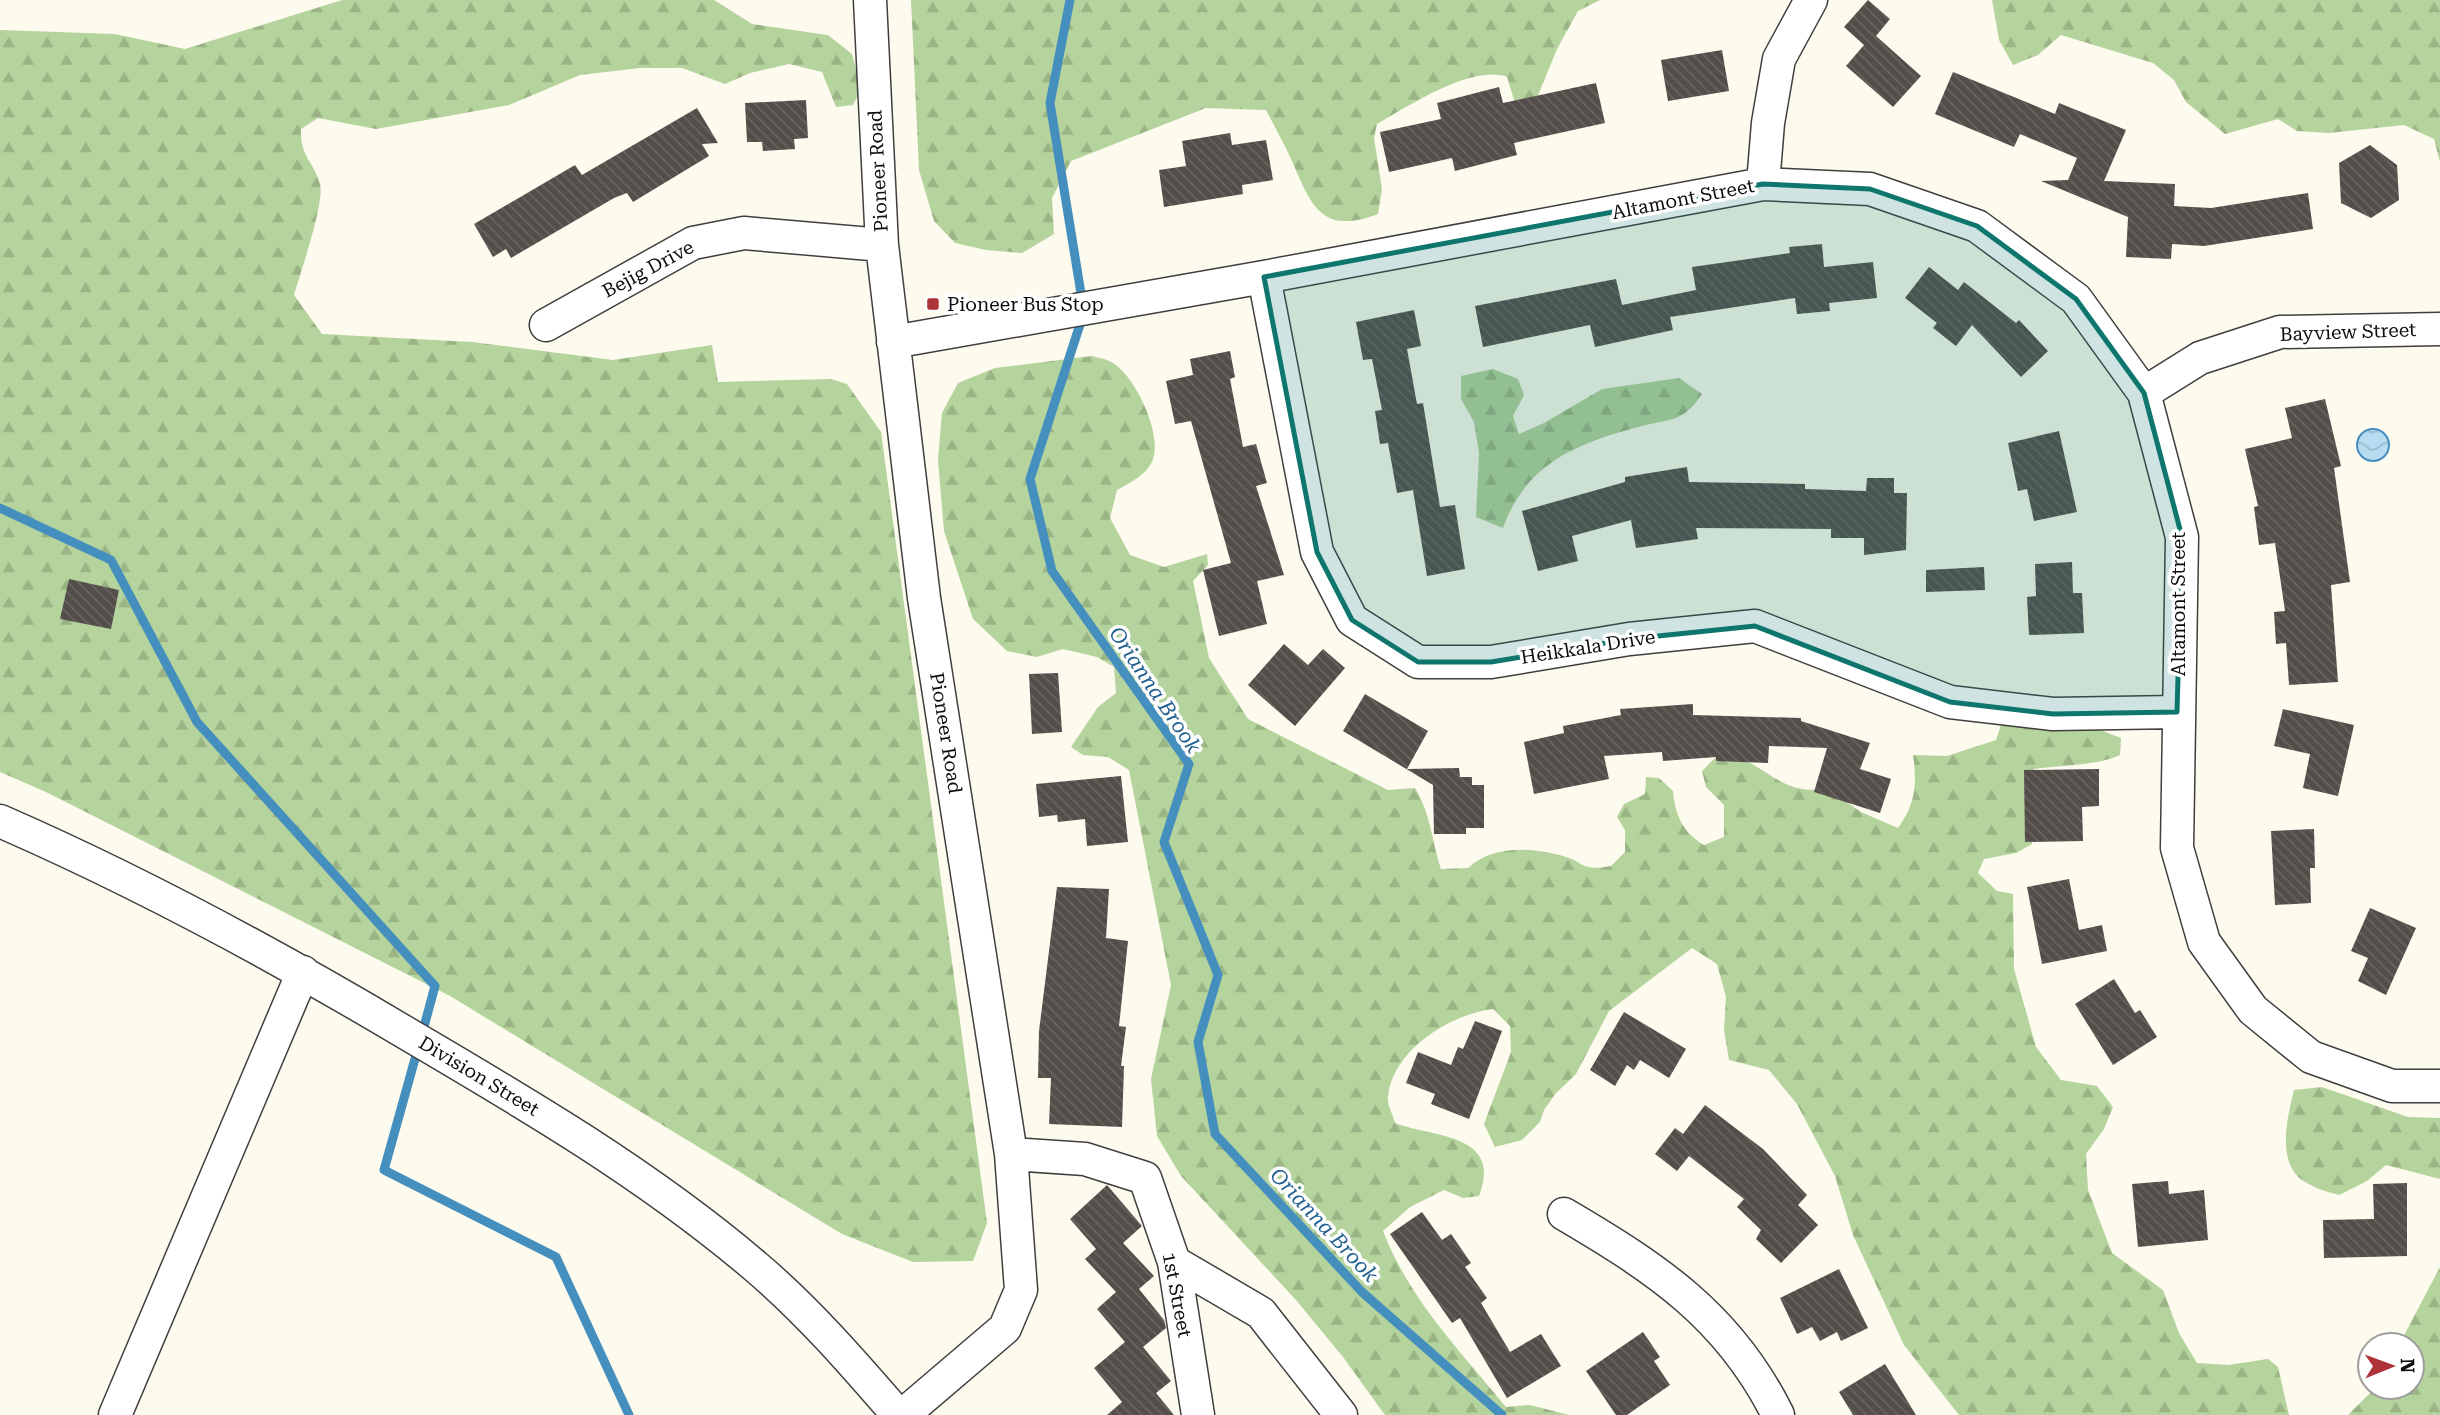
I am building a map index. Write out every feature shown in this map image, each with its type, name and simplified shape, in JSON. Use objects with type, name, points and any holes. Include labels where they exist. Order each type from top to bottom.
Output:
[{"type":"street","name":"Pioneer Road","points":[[870,0],[882,245],[893,342],[925,598],[1011,1154],[1021,1290],[1005,1328],[901,1415]]},
{"type":"street","points":[[1763,184],[1768,122],[1779,59],[1811,0]]},
{"type":"street","name":"Altamont Street","points":[[893,342],[1264,277],[1763,184],[1870,189],[1977,226],[2076,299],[2144,393],[2182,537],[2177,712],[2178,848],[2204,942],[2253,1010],[2311,1057],[2392,1086],[2440,1086]]},
{"type":"street","name":"Bejig Drive","points":[[546,324],[693,243],[744,233],[882,245]]},
{"type":"street","name":"Heikkala Drive","points":[[1264,277],[1317,552],[1352,620],[1418,662],[1491,662],[1629,639],[1755,626],[1950,702],[2053,714],[2177,712]]},
{"type":"street","name":"Bayview Street","points":[[2144,393],[2200,358],[2280,332],[2440,329]]},
{"type":"street","name":"Division Street","points":[[0,821],[189,912],[303,972],[543,1114],[679,1205],[757,1267],[831,1338],[901,1415]]},
{"type":"street","points":[[116,1415],[303,972]]},
{"type":"street","name":"1st Street","points":[[1011,1154],[1085,1159],[1145,1178],[1174,1262],[1198,1415]]},
{"type":"street","points":[[1564,1214],[1637,1257],[1691,1299],[1731,1341],[1759,1377],[1778,1415]]},
{"type":"street","points":[[1174,1262],[1261,1313],[1341,1415]]},
{"type":"highlighted area","points":[[1763,184],[1870,189],[1977,226],[2076,299],[2144,393],[2182,537],[2177,712],[2053,714],[1950,702],[1755,626],[1629,639],[1491,662],[1418,662],[1352,620],[1317,552],[1264,277]]},
{"type":"green space","points":[[342,0],[714,0],[752,24],[828,35],[852,54],[861,89],[853,105],[836,107],[822,72],[789,64],[750,73],[725,84],[682,68],[640,68],[580,75],[509,105],[376,129],[318,118],[301,129],[303,146],[317,176],[321,193],[316,221],[294,295],[322,334],[472,342],[613,360],[712,345],[718,382],[831,379],[847,384],[881,432],[987,1223],[973,1261],[913,1262],[842,1234],[450,996],[46,792],[0,772],[0,30],[115,34],[185,49]]},
{"type":"green space","points":[[911,0],[1600,0],[1578,11],[1557,49],[1532,110],[1519,116],[1507,77],[1476,76],[1441,89],[1377,124],[1374,138],[1382,189],[1378,214],[1343,221],[1320,212],[1305,190],[1266,110],[1206,108],[1071,161],[1052,198],[1054,234],[1022,253],[986,250],[955,243],[934,221],[919,170]]},
{"type":"green space","points":[[1992,0],[2440,0],[2440,162],[2434,139],[2404,125],[2329,133],[2297,131],[2278,119],[2225,134],[2186,102],[2174,80],[2153,63],[2061,35],[2038,55],[2013,65],[1999,40]]},
{"type":"green space","points":[[1092,356],[1113,363],[1130,380],[1145,406],[1154,435],[1155,448],[1151,464],[1138,477],[1117,490],[1110,518],[1130,555],[1164,567],[1207,554],[1208,565],[1193,581],[1209,658],[1248,719],[1388,790],[1415,788],[1427,817],[1441,869],[1468,868],[1491,854],[1517,850],[1557,855],[1591,868],[1611,866],[1625,852],[1625,830],[1617,817],[1624,804],[1645,794],[1646,777],[1659,778],[1673,791],[1681,822],[1697,840],[1704,845],[1724,837],[1724,805],[1706,787],[1702,771],[1720,753],[1745,760],[1795,787],[1827,789],[1861,812],[1898,828],[1909,810],[1914,793],[1913,755],[1947,756],[1996,740],[2001,725],[2016,716],[2095,728],[2121,738],[2120,755],[2111,759],[2034,769],[2030,797],[2032,844],[2016,853],[1984,859],[1978,873],[1997,891],[2013,894],[2014,969],[2036,1047],[2061,1080],[2097,1086],[2113,1107],[2104,1129],[2086,1154],[2088,1190],[2112,1253],[2163,1290],[2179,1333],[2197,1363],[2228,1365],[2268,1359],[2278,1367],[2289,1415],[1959,1415],[1904,1345],[1853,1235],[1835,1176],[1797,1104],[1769,1070],[1729,1060],[1724,1030],[1726,997],[1717,964],[1692,948],[1609,1011],[1576,1074],[1556,1093],[1544,1110],[1540,1122],[1522,1140],[1495,1147],[1484,1124],[1511,1052],[1510,1026],[1493,1009],[1459,1018],[1442,1027],[1426,1037],[1400,1064],[1388,1097],[1395,1123],[1445,1136],[1473,1149],[1481,1160],[1484,1175],[1479,1196],[1463,1198],[1444,1190],[1410,1207],[1383,1231],[1394,1256],[1437,1324],[1506,1407],[1530,1405],[1569,1415],[1385,1415],[1343,1357],[1296,1300],[1181,1176],[1157,1136],[1151,1079],[1171,985],[1129,770],[1108,757],[1083,755],[1071,747],[1098,707],[1116,693],[1114,667],[1097,657],[1063,649],[1037,657],[1007,651],[973,619],[944,531],[938,460],[942,413],[958,383],[995,368]]},
{"type":"green space","points":[[1493,369],[1518,379],[1524,395],[1513,416],[1519,434],[1544,423],[1602,389],[1679,378],[1702,394],[1688,411],[1681,415],[1594,441],[1556,460],[1539,472],[1525,488],[1503,528],[1476,517],[1479,453],[1474,422],[1461,399],[1461,376]]},
{"type":"green space","points":[[2322,1087],[2408,1117],[2440,1118],[2440,1179],[2386,1165],[2367,1181],[2339,1195],[2307,1183],[2290,1165],[2287,1154],[2289,1114],[2294,1090]]},
{"type":"green space","points":[[2440,1267],[2440,1415],[2348,1415],[2362,1401],[2426,1401],[2426,1331],[2406,1331]]},
{"type":"water","points":[[2373,429],[2384,434],[2389,445],[2384,456],[2373,461],[2362,456],[2357,445],[2362,434]]},
{"type":"building","points":[[1868,0],[1890,19],[1876,36],[1921,76],[1893,107],[1846,66],[1864,45],[1844,27]]},
{"type":"building","points":[[1722,50],[1729,91],[1668,101],[1661,60]]},
{"type":"building","points":[[1953,72],[2055,114],[2059,103],[2126,130],[2104,181],[2175,184],[2174,206],[2211,208],[2308,193],[2313,229],[2204,246],[2172,244],[2171,259],[2126,257],[2128,217],[2041,181],[2068,180],[2077,158],[2020,134],[2014,147],[1935,114]]},
{"type":"building","points":[[1596,83],[1605,123],[1514,143],[1517,155],[1455,171],[1452,158],[1389,172],[1380,132],[1441,119],[1437,103],[1499,87],[1503,103]]},
{"type":"building","points":[[806,100],[808,138],[794,139],[795,149],[763,151],[762,142],[747,142],[745,103]]},
{"type":"building","points":[[697,108],[718,143],[702,144],[709,156],[633,202],[627,193],[614,198],[511,258],[506,249],[493,257],[474,224],[575,165],[582,175]]},
{"type":"building","points":[[1230,133],[1232,145],[1266,140],[1273,180],[1242,185],[1243,194],[1164,207],[1159,170],[1186,166],[1182,141]]},
{"type":"building","points":[[2370,145],[2397,165],[2399,200],[2371,218],[2341,203],[2339,163]]},
{"type":"building","points":[[1822,244],[1824,267],[1873,262],[1877,298],[1829,303],[1830,311],[1797,314],[1795,298],[1670,317],[1673,330],[1595,347],[1590,325],[1483,347],[1475,306],[1616,279],[1622,305],[1696,290],[1692,267],[1790,253],[1789,247]]},
{"type":"building","points":[[1929,267],[1958,290],[1964,282],[2016,323],[2019,320],[2048,351],[2021,377],[1972,325],[1956,346],[1933,328],[1937,323],[1905,298]]},
{"type":"building","points":[[1414,310],[1421,346],[1407,349],[1417,404],[1423,403],[1440,507],[1455,505],[1465,569],[1427,576],[1413,490],[1397,493],[1388,443],[1380,444],[1375,411],[1382,410],[1372,359],[1363,360],[1356,322]]},
{"type":"building","points":[[1230,351],[1235,377],[1230,379],[1243,447],[1256,444],[1267,483],[1256,486],[1284,575],[1257,581],[1267,624],[1219,636],[1203,570],[1231,563],[1191,421],[1175,424],[1166,381],[1193,375],[1190,359]]},
{"type":"building","points":[[2325,399],[2341,466],[2334,468],[2350,582],[2331,585],[2338,682],[2289,685],[2286,643],[2276,644],[2274,612],[2285,611],[2275,543],[2259,545],[2254,507],[2258,506],[2245,449],[2292,438],[2285,408]]},
{"type":"building","points":[[2059,431],[2077,512],[2034,521],[2027,489],[2018,491],[2008,443]]},
{"type":"building","points":[[1687,467],[1689,482],[1805,484],[1805,489],[1866,491],[1867,478],[1894,478],[1894,493],[1907,493],[1906,550],[1864,555],[1864,538],[1831,538],[1831,529],[1696,528],[1698,539],[1636,548],[1631,520],[1572,536],[1578,561],[1538,571],[1522,511],[1625,482],[1625,477]]},
{"type":"building","points":[[2072,562],[2073,593],[2082,593],[2084,633],[2029,635],[2027,597],[2036,596],[2035,564]]},
{"type":"building","points":[[1984,567],[1985,590],[1926,592],[1926,570]]},
{"type":"building","points":[[69,579],[119,590],[111,629],[60,619]]},
{"type":"building","points":[[1284,644],[1308,665],[1323,649],[1345,668],[1295,726],[1248,685]]},
{"type":"building","points":[[1058,673],[1062,732],[1032,734],[1029,674]]},
{"type":"building","points":[[1365,694],[1428,731],[1407,769],[1459,768],[1460,777],[1472,777],[1472,785],[1484,785],[1484,828],[1466,828],[1466,834],[1434,834],[1433,785],[1343,731]]},
{"type":"building","points":[[1693,704],[1693,715],[1801,718],[1801,721],[1870,743],[1860,769],[1891,779],[1880,813],[1814,792],[1827,748],[1769,746],[1768,763],[1716,761],[1716,757],[1663,761],[1662,752],[1604,756],[1609,779],[1534,794],[1524,742],[1564,733],[1563,726],[1621,715],[1620,709]]},
{"type":"building","points":[[2283,709],[2354,725],[2338,796],[2303,788],[2310,754],[2274,746]]},
{"type":"building","points":[[2099,769],[2099,806],[2082,807],[2083,841],[2025,842],[2024,770]]},
{"type":"building","points":[[1121,776],[1128,842],[1087,846],[1085,819],[1058,822],[1057,815],[1039,817],[1036,784]]},
{"type":"building","points":[[2314,829],[2315,868],[2310,868],[2311,903],[2275,905],[2271,831]]},
{"type":"building","points":[[2069,879],[2079,930],[2102,925],[2107,951],[2042,964],[2027,887]]},
{"type":"building","points":[[1057,887],[1109,889],[1106,938],[1128,941],[1119,1026],[1126,1027],[1121,1066],[1124,1066],[1122,1127],[1049,1124],[1051,1078],[1038,1078],[1039,1031]]},
{"type":"building","points":[[2370,908],[2416,928],[2386,995],[2358,981],[2368,958],[2351,951]]},
{"type":"building","points":[[2114,979],[2135,1013],[2140,1010],[2157,1037],[2113,1065],[2075,1004]]},
{"type":"building","points":[[1624,1012],[1686,1049],[1669,1078],[1640,1060],[1634,1070],[1627,1065],[1615,1086],[1590,1070]]},
{"type":"building","points":[[1475,1021],[1502,1031],[1469,1119],[1431,1104],[1435,1094],[1406,1083],[1418,1052],[1451,1065],[1458,1047],[1463,1049]]},
{"type":"building","points":[[1705,1105],[1763,1149],[1807,1195],[1798,1205],[1818,1225],[1781,1263],[1756,1239],[1761,1230],[1737,1207],[1744,1199],[1689,1156],[1677,1171],[1655,1154],[1675,1128],[1683,1134]]},
{"type":"building","points":[[2168,1181],[2169,1194],[2204,1190],[2208,1240],[2138,1247],[2132,1184]]},
{"type":"building","points":[[2407,1183],[2407,1256],[2324,1258],[2323,1220],[2374,1219],[2373,1184]]},
{"type":"building","points":[[1107,1185],[1142,1226],[1123,1243],[1154,1276],[1139,1289],[1164,1320],[1166,1328],[1143,1347],[1171,1381],[1156,1393],[1174,1415],[1107,1415],[1122,1402],[1094,1368],[1125,1342],[1097,1309],[1116,1292],[1085,1259],[1096,1249],[1070,1219]]},
{"type":"building","points":[[1422,1212],[1442,1240],[1451,1234],[1471,1263],[1465,1267],[1487,1298],[1481,1303],[1510,1352],[1541,1334],[1561,1366],[1507,1398],[1460,1318],[1452,1323],[1390,1234]]},
{"type":"building","points":[[1839,1269],[1868,1328],[1841,1341],[1837,1332],[1820,1341],[1812,1327],[1797,1334],[1780,1298]]},
{"type":"building","points":[[1643,1332],[1660,1357],[1654,1361],[1670,1385],[1627,1415],[1616,1415],[1586,1371]]},
{"type":"building","points":[[1885,1364],[1916,1415],[1853,1415],[1839,1392]]},
{"type":"waterway","name":"Orianna Brook","points":[[1070,0],[1050,103],[1084,312],[1030,479],[1052,571],[1189,764],[1164,842],[1218,975],[1198,1042],[1215,1134],[1362,1292],[1502,1415]]},
{"type":"waterway","points":[[0,508],[111,560],[197,722],[435,986],[422,1034]]},
{"type":"waterway","points":[[418,1048],[384,1170],[556,1257],[629,1415]]},
{"type":"place","name":"Pioneer Bus Stop","points":[[933,304]]}]
